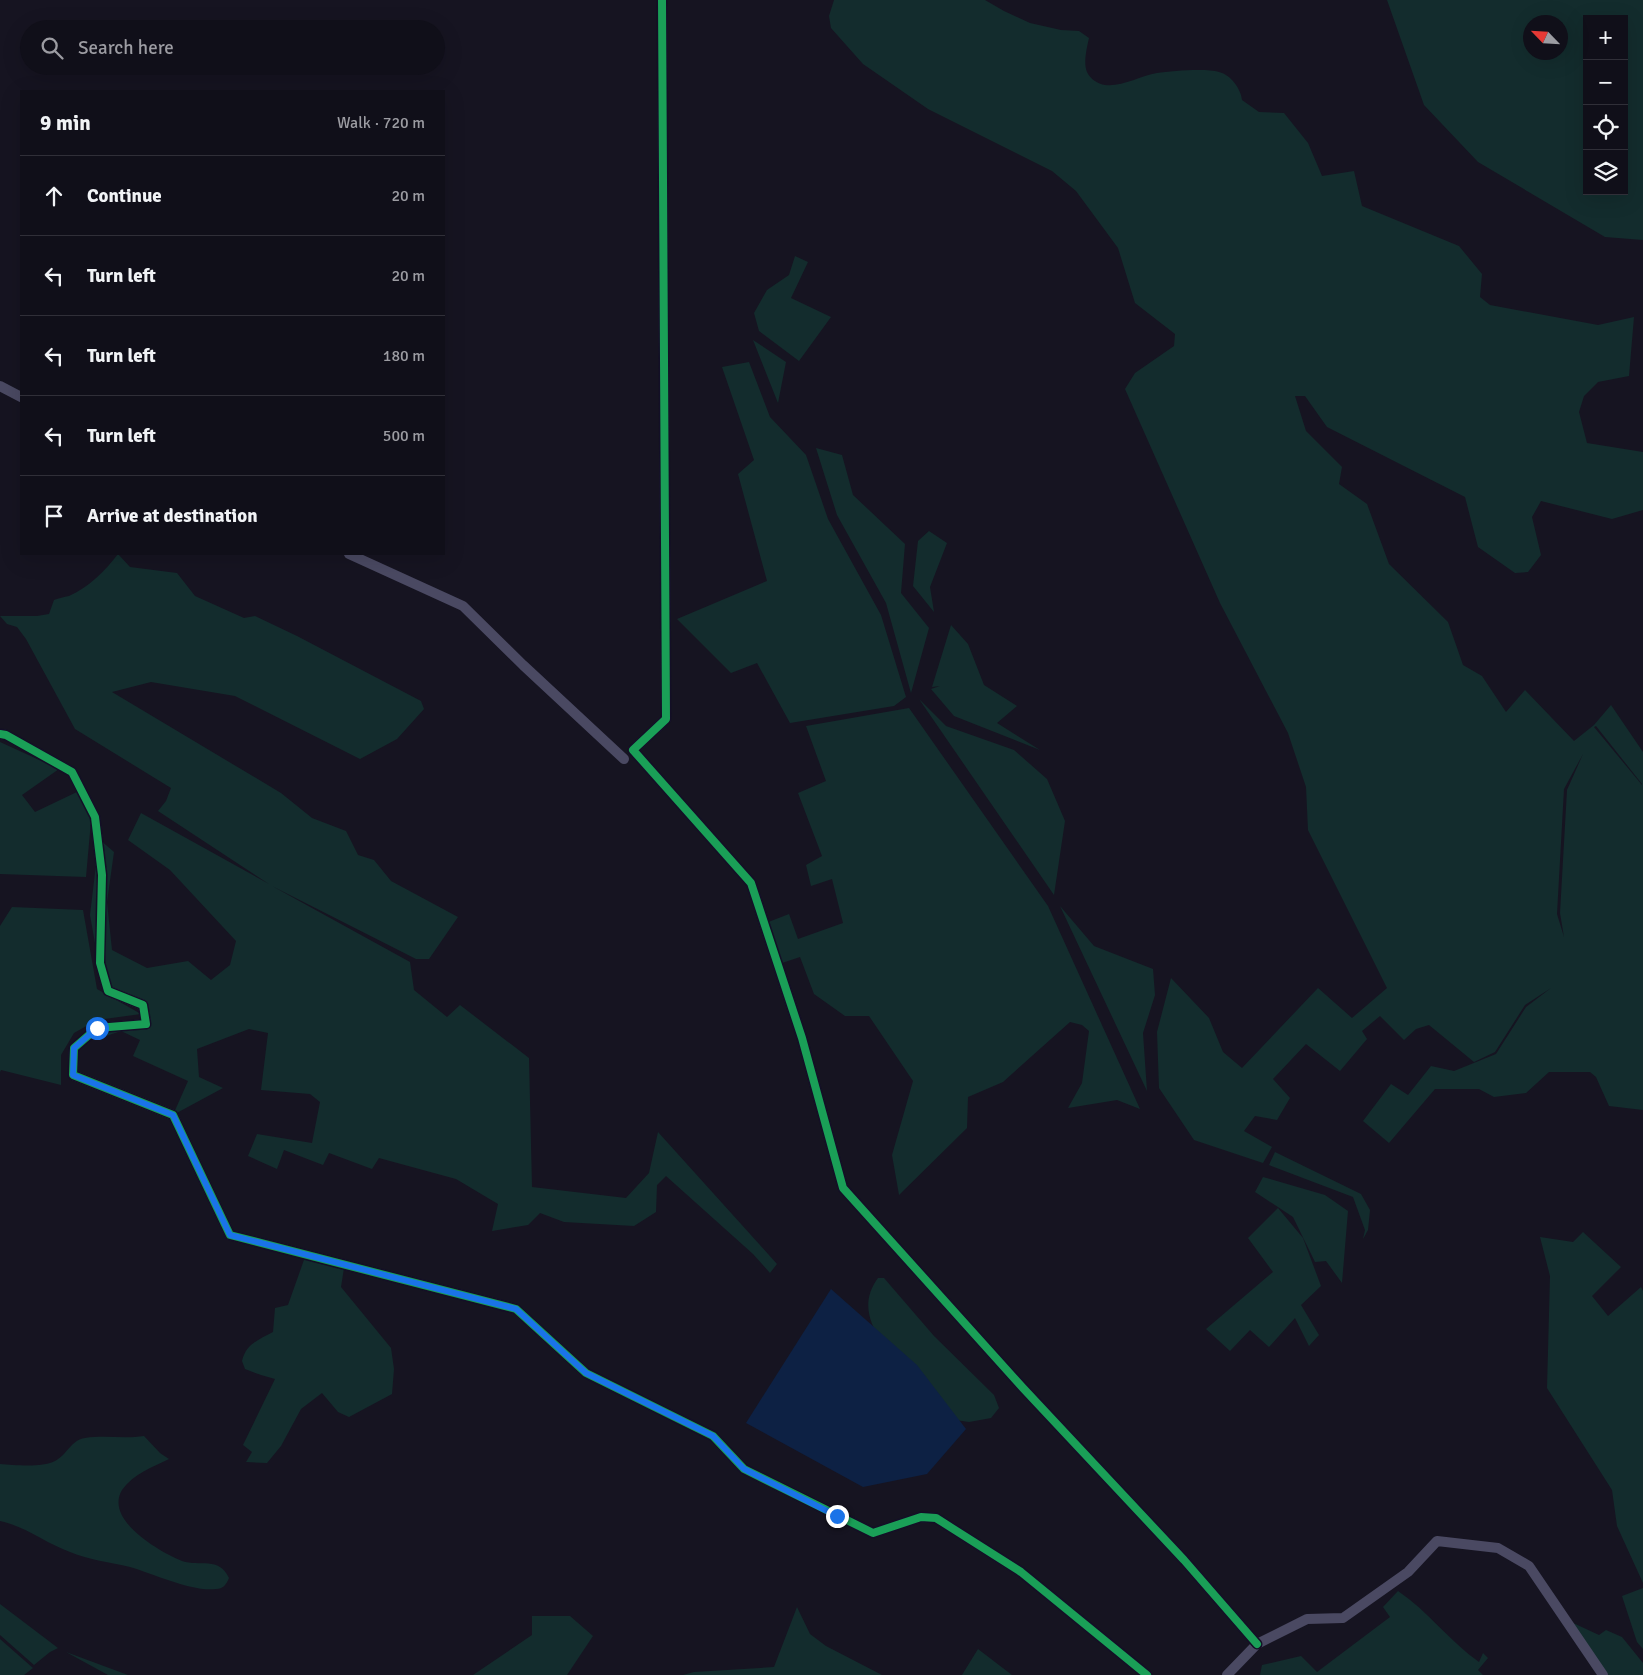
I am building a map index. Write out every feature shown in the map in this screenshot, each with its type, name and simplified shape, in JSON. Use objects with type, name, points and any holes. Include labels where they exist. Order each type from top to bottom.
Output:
[{"type":"street","points":[[662,0],[666,719],[633,750],[751,883],[802,1038],[843,1188],[1023,1388],[1184,1560],[1257,1644]]},
{"type":"street","points":[[0,386],[20,396]]},
{"type":"street","points":[[351,555],[463,606],[624,759]]},
{"type":"street","points":[[0,734],[6,735],[72,772],[95,817],[102,875],[100,963],[108,991],[143,1005],[146,1024],[97,1028],[74,1048],[73,1075],[173,1115],[230,1235],[516,1309],[586,1373],[713,1436],[744,1469],[837,1516],[873,1533],[921,1517],[936,1518],[1021,1572],[1147,1675]]},
{"type":"street","points":[[1227,1675],[1257,1644],[1307,1619],[1343,1618],[1408,1572],[1437,1541],[1498,1548],[1529,1566],[1603,1675]]},
{"type":"green space","points":[[834,0],[985,0],[1030,23],[1061,30],[1079,31],[1089,38],[1086,68],[1088,75],[1092,79],[1102,84],[1124,83],[1151,74],[1171,71],[1206,70],[1219,72],[1228,76],[1235,83],[1240,91],[1242,100],[1259,112],[1284,113],[1308,143],[1322,176],[1354,171],[1362,206],[1459,246],[1482,274],[1480,297],[1490,305],[1598,325],[1634,317],[1629,376],[1598,382],[1584,396],[1579,412],[1587,443],[1643,452],[1643,510],[1612,519],[1541,501],[1532,517],[1541,555],[1528,572],[1515,573],[1478,547],[1465,497],[1327,427],[1305,396],[1295,396],[1306,431],[1342,467],[1339,484],[1367,504],[1389,564],[1448,622],[1463,665],[1482,676],[1506,712],[1525,690],[1574,741],[1594,725],[1611,705],[1643,752],[1643,1110],[1609,1106],[1596,1077],[1590,1072],[1549,1072],[1526,1093],[1494,1097],[1479,1089],[1435,1089],[1389,1143],[1363,1121],[1391,1084],[1408,1095],[1431,1066],[1454,1071],[1496,1054],[1526,1007],[1551,988],[1525,1005],[1495,1052],[1474,1062],[1429,1025],[1416,1029],[1404,1040],[1380,1016],[1362,1031],[1367,1039],[1340,1071],[1306,1044],[1273,1079],[1290,1098],[1277,1120],[1255,1116],[1244,1131],[1272,1147],[1263,1163],[1194,1140],[1159,1088],[1157,1032],[1171,978],[1209,1018],[1223,1052],[1242,1068],[1318,988],[1352,1018],[1387,988],[1308,830],[1306,787],[1288,733],[1220,603],[1125,389],[1135,373],[1174,346],[1175,334],[1135,303],[1118,248],[1076,191],[1052,171],[928,109],[863,64],[831,28],[829,16]],"holes":[[[1596,726],[1642,784],[1642,785],[1594,727]],[[1583,754],[1567,790],[1560,913],[1564,937],[1557,914],[1564,789]]]},
{"type":"green space","points":[[1387,0],[1643,0],[1643,240],[1605,237],[1478,162],[1424,105]]},
{"type":"green space","points":[[795,256],[808,262],[791,298],[831,317],[799,361],[759,331],[754,313],[767,290],[789,275]]},
{"type":"green space","points":[[753,340],[786,362],[778,403]]},
{"type":"green space","points":[[749,362],[770,417],[806,455],[828,519],[881,615],[906,697],[894,706],[790,723],[757,663],[731,673],[677,619],[767,581],[738,474],[754,460],[722,367]]},
{"type":"green space","points":[[816,448],[842,455],[853,495],[905,544],[901,593],[929,628],[911,693],[886,603],[837,515]]},
{"type":"green space","points":[[929,531],[947,543],[930,587],[934,612],[913,586],[918,541]]},
{"type":"green space","points":[[119,555],[130,567],[177,573],[195,596],[244,618],[255,616],[421,701],[424,709],[397,739],[360,759],[235,696],[151,682],[112,692],[281,793],[312,818],[346,831],[358,855],[374,860],[391,881],[458,917],[429,959],[416,959],[272,886],[410,962],[414,990],[447,1017],[460,1005],[529,1058],[532,1187],[626,1198],[649,1173],[658,1132],[777,1264],[770,1273],[753,1254],[666,1176],[657,1185],[656,1212],[634,1226],[564,1222],[540,1213],[528,1225],[492,1231],[498,1204],[456,1179],[379,1158],[372,1169],[329,1153],[323,1165],[284,1150],[277,1169],[248,1156],[257,1134],[312,1143],[320,1102],[310,1094],[261,1090],[268,1033],[249,1029],[197,1049],[199,1077],[223,1088],[173,1115],[188,1081],[133,1056],[140,1040],[121,1031],[97,1039],[85,1033],[142,1024],[149,1016],[102,983],[90,915],[99,839],[114,852],[107,902],[112,950],[147,968],[188,961],[211,980],[230,965],[236,941],[170,870],[128,840],[141,813],[269,884],[158,811],[166,801],[171,788],[75,729],[26,639],[17,627],[7,624],[0,616],[37,616],[49,614],[54,600],[76,593]]},
{"type":"green space","points":[[951,625],[968,644],[984,685],[1017,706],[997,723],[1040,750],[954,716],[931,689],[940,686],[932,687]]},
{"type":"green space","points":[[919,699],[946,726],[1014,750],[1047,779],[1065,821],[1054,895]]},
{"type":"green space","points":[[909,708],[1048,906],[1140,1109],[1117,1100],[1068,1108],[1082,1083],[1089,1031],[1082,1025],[1070,1022],[1003,1082],[968,1097],[967,1128],[899,1195],[892,1155],[913,1081],[869,1016],[845,1016],[814,994],[800,957],[776,965],[761,925],[789,914],[798,939],[843,923],[832,879],[811,886],[806,865],[822,856],[798,793],[826,781],[806,726]]},
{"type":"green space","points":[[0,742],[59,769],[22,795],[35,812],[79,791],[91,821],[86,877],[0,874]]},
{"type":"green space","points":[[1060,906],[1094,946],[1153,969],[1155,995],[1143,1033],[1147,1091]]},
{"type":"green space","points":[[12,907],[83,910],[97,989],[141,1014],[97,1020],[74,1033],[61,1055],[61,1085],[1,1070],[0,1072],[0,926]]},
{"type":"green space","points":[[1275,1152],[1361,1194],[1370,1210],[1368,1230],[1363,1239],[1365,1230],[1353,1197],[1269,1165]]},
{"type":"green space","points":[[1263,1177],[1325,1195],[1348,1211],[1342,1283],[1326,1261],[1315,1262],[1293,1217],[1255,1192]]},
{"type":"green space","points":[[1278,1208],[1303,1238],[1321,1286],[1301,1305],[1319,1335],[1309,1346],[1295,1318],[1269,1347],[1250,1330],[1230,1351],[1206,1329],[1273,1272],[1248,1238]]},
{"type":"green space","points":[[1583,1232],[1621,1267],[1592,1296],[1608,1316],[1641,1287],[1643,1291],[1643,1583],[1617,1526],[1612,1490],[1547,1388],[1550,1276],[1540,1237],[1573,1242]]},
{"type":"green space","points":[[305,1257],[344,1268],[341,1287],[391,1348],[394,1369],[392,1394],[349,1417],[338,1412],[322,1393],[301,1409],[281,1446],[267,1463],[246,1462],[252,1452],[243,1445],[275,1379],[245,1369],[242,1361],[246,1350],[250,1346],[273,1332],[275,1308],[288,1305]]},
{"type":"green space","points":[[878,1278],[884,1278],[934,1336],[994,1395],[999,1408],[991,1418],[969,1422],[942,1418],[888,1351],[874,1328],[868,1304],[871,1291]]},
{"type":"green space","points":[[144,1436],[160,1453],[169,1459],[144,1472],[127,1484],[122,1490],[119,1501],[121,1512],[127,1523],[137,1533],[172,1557],[189,1563],[220,1567],[229,1578],[225,1585],[218,1589],[196,1588],[130,1567],[77,1555],[19,1527],[0,1521],[0,1464],[43,1465],[55,1461],[76,1442],[85,1438]]},
{"type":"green space","points":[[1643,1588],[1643,1649],[1637,1642],[1622,1596]]},
{"type":"green space","points":[[1398,1591],[1479,1662],[1483,1653],[1488,1658],[1478,1670],[1483,1675],[1260,1675],[1262,1665],[1301,1656],[1317,1672],[1390,1617],[1383,1607]]},
{"type":"green space","points":[[0,1604],[58,1648],[34,1665],[0,1635]]},
{"type":"green space","points":[[797,1607],[810,1634],[826,1646],[882,1675],[683,1675],[694,1672],[774,1667]]},
{"type":"green space","points":[[532,1616],[570,1616],[593,1636],[567,1675],[473,1675],[532,1635]]},
{"type":"green space","points":[[1571,1622],[1599,1635],[1606,1630],[1622,1637],[1643,1663],[1643,1675],[1607,1675]]},
{"type":"green space","points":[[0,1639],[33,1668],[24,1675],[0,1675]]},
{"type":"green space","points":[[978,1649],[1012,1675],[962,1675]]},
{"type":"green space","points":[[66,1652],[128,1675],[108,1675]]},
{"type":"water","points":[[831,1289],[917,1365],[966,1429],[927,1474],[863,1487],[746,1423]]},
{"type":"cycle path","points":[[662,0],[666,719],[633,750],[751,883],[802,1038],[843,1188],[1023,1388],[1184,1560],[1257,1644]]},
{"type":"cycle path","points":[[0,734],[6,735],[72,772],[95,817],[102,875],[100,963],[108,991],[143,1005],[146,1024],[97,1028],[74,1048],[73,1075],[173,1115],[230,1235],[516,1309],[586,1373],[713,1436],[744,1469],[873,1533],[921,1517],[936,1518],[1021,1572],[1147,1675]]},
{"type":"route","points":[[97,1028],[74,1048],[73,1075],[173,1115],[230,1235],[516,1309],[586,1373],[713,1436],[744,1469],[837,1516]]}]
